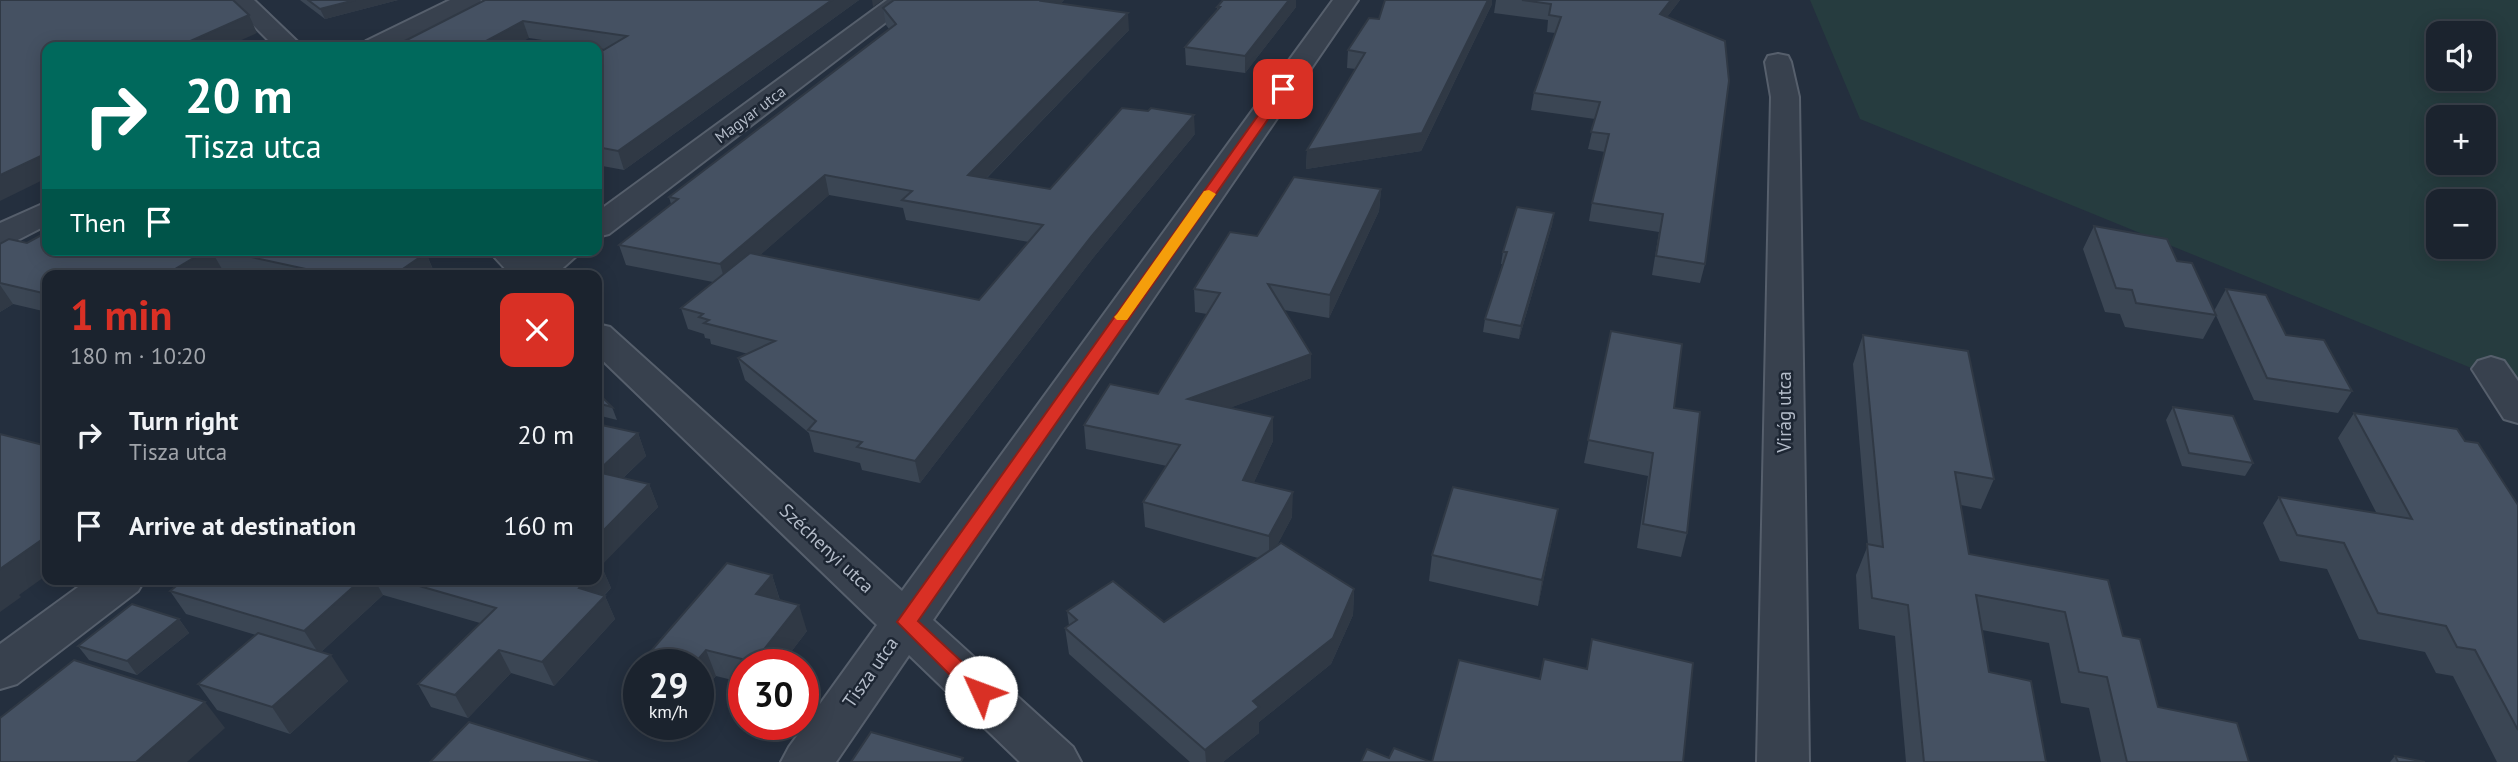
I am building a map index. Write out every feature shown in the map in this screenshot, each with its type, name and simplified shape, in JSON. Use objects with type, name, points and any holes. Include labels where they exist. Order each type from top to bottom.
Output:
[{"type":"street","points":[[240,0],[285,42]]},
{"type":"street","points":[[385,42],[469,0]]},
{"type":"street","name":"Magyar utca","points":[[602,223],[903,0]]},
{"type":"street","name":"Tisza utca","points":[[807,762],[1346,0]]},
{"type":"street","name":"Virág utca","points":[[1779,62],[1784,97],[1783,762]]},
{"type":"street","points":[[0,236],[42,215]]},
{"type":"street","points":[[511,256],[527,270]]},
{"type":"street","points":[[539,270],[558,256]]},
{"type":"street","name":"Széchenyi utca","points":[[602,340],[1055,762]]},
{"type":"street","points":[[2491,369],[2518,410]]},
{"type":"street","points":[[0,670],[114,585]]},
{"type":"green space","points":[[1810,0],[2518,0],[2518,387],[1860,119]]},
{"type":"building","points":[[0,0],[233,0],[249,15],[188,42],[42,42],[42,155],[0,175]]},
{"type":"building","points":[[308,0],[355,0],[320,9]]},
{"type":"building","points":[[485,0],[832,0],[618,151],[602,148],[602,51],[627,36],[523,21],[484,42],[403,42]]},
{"type":"building","points":[[894,0],[1044,0],[1042,1],[1128,13],[968,175],[1050,189],[1122,108],[1148,111],[1151,108],[1194,115],[1091,237],[915,461],[857,447],[862,442],[808,430],[816,421],[738,358],[775,341],[704,323],[709,320],[699,317],[703,314],[681,308],[750,253],[979,300],[1043,225],[902,200],[912,191],[825,175],[720,264],[619,245],[678,199],[669,197],[896,24],[883,8]]},
{"type":"building","points":[[1223,0],[1289,0],[1245,56],[1185,47]]},
{"type":"building","points":[[1385,0],[1488,0],[1422,133],[1307,150],[1365,53],[1348,50],[1369,18],[1379,19]]},
{"type":"building","points":[[1522,0],[1671,0],[1660,14],[1725,41],[1729,81],[1705,264],[1656,256],[1663,214],[1592,203],[1609,134],[1591,132],[1600,102],[1534,93],[1561,17],[1549,15],[1551,4]]},
{"type":"building","points":[[1294,177],[1381,189],[1330,295],[1268,284],[1311,354],[1188,399],[1273,417],[1243,480],[1293,492],[1269,536],[1143,502],[1180,445],[1084,425],[1110,384],[1158,394],[1220,293],[1194,289],[1230,232],[1257,236]]},
{"type":"building","points":[[1517,207],[1554,213],[1521,326],[1485,319],[1507,252],[1503,252]]},
{"type":"building","points":[[2094,226],[2167,239],[2177,261],[2192,263],[2216,315],[2136,303],[2132,290],[2116,288]]},
{"type":"building","points":[[42,235],[42,256],[197,256],[173,270],[42,270],[42,293],[0,283],[0,244],[9,239],[27,243]]},
{"type":"building","points":[[246,256],[422,256],[401,270],[310,270]]},
{"type":"building","points":[[2226,289],[2266,295],[2286,335],[2324,340],[2352,391],[2267,378]]},
{"type":"building","points":[[1611,331],[1682,344],[1674,408],[1700,412],[1687,533],[1643,524],[1653,453],[1588,440]]},
{"type":"building","points":[[1863,335],[1968,351],[1994,479],[1955,472],[1969,554],[2108,580],[2123,636],[2140,639],[2158,707],[2237,723],[2249,762],[2127,762],[2107,677],[2079,672],[2065,612],[1976,595],[1989,672],[2031,681],[2046,762],[1924,762],[1908,605],[1872,598],[1867,544],[1883,547]]},
{"type":"building","points":[[602,397],[612,407],[602,404]]},
{"type":"building","points":[[2173,407],[2233,416],[2253,463],[2189,453]]},
{"type":"building","points":[[2354,413],[2457,429],[2465,441],[2478,443],[2518,505],[2518,730],[2475,650],[2457,647],[2446,626],[2378,613],[2344,543],[2297,535],[2279,497],[2412,519]]},
{"type":"building","points":[[602,425],[638,433],[602,467]]},
{"type":"building","points":[[0,434],[42,445],[42,540],[0,569]]},
{"type":"building","points":[[602,473],[649,484],[602,532]]},
{"type":"building","points":[[1453,487],[1558,509],[1542,580],[1432,555]]},
{"type":"building","points":[[1281,543],[1354,589],[1333,638],[1253,701],[1259,707],[1205,750],[1065,628],[1077,620],[1067,611],[1113,581],[1164,622]]},
{"type":"building","points":[[727,563],[772,575],[756,594],[799,605],[764,649],[728,649],[728,656],[714,652],[714,649],[653,649]]},
{"type":"building","points":[[178,585],[355,585],[304,631],[170,591]]},
{"type":"building","points":[[416,585],[582,585],[579,588],[605,596],[542,662],[499,650],[455,695],[418,684],[496,608]]},
{"type":"building","points":[[132,604],[179,619],[127,661],[78,646]]},
{"type":"building","points":[[258,633],[331,655],[272,707],[198,684]]},
{"type":"building","points":[[1592,639],[1693,663],[1683,762],[1432,762],[1459,660],[1540,679],[1544,659],[1587,669]]},
{"type":"building","points":[[74,660],[205,702],[136,762],[0,762],[0,718]]},
{"type":"building","points":[[469,722],[598,762],[430,762]]},
{"type":"building","points":[[871,732],[963,758],[961,762],[851,762]]},
{"type":"building","points":[[1394,748],[1431,762],[1361,762],[1367,749],[1389,758]]},
{"type":"building","points":[[2395,756],[2425,762],[2398,762]]},
{"type":"slow traffic","points":[[1122,317],[1209,194]]},
{"type":"route","points":[[981,692],[906,622],[1283,89]]}]
